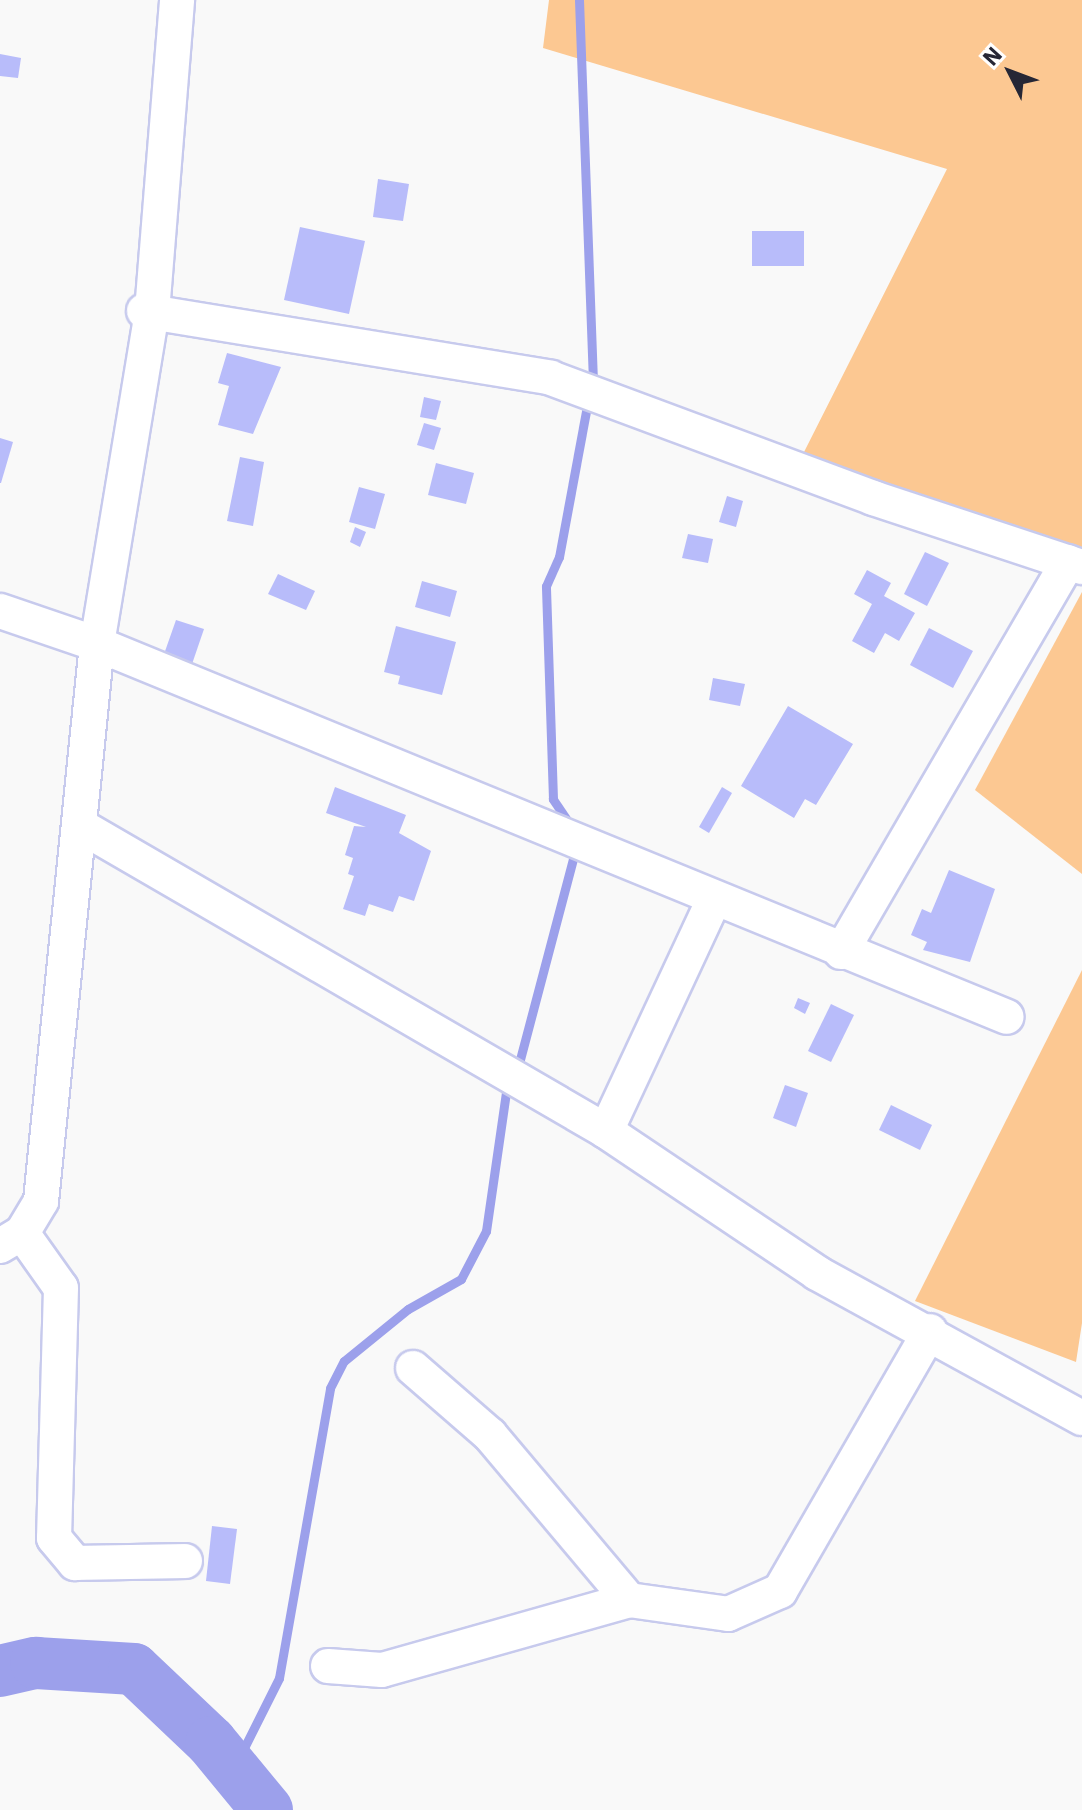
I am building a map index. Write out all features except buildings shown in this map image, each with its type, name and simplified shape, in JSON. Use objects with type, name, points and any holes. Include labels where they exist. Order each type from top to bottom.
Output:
[{"type":"street","points":[[177,0],[148,312],[97,644],[82,827],[41,1201],[11,1240],[61,1288],[54,1538],[75,1563],[185,1561]]},
{"type":"street","points":[[148,312],[551,378],[1075,565],[841,952]]},
{"type":"street","points":[[0,611],[97,644],[841,952],[1007,1017]]},
{"type":"street","points":[[82,827],[606,1131],[817,1273],[930,1331],[1082,1418]]},
{"type":"street","points":[[606,1131],[714,899]]},
{"type":"street","points":[[328,1666],[382,1670],[629,1600],[728,1614],[780,1591],[930,1331]]},
{"type":"street","points":[[413,1368],[490,1435],[629,1600]]},
{"type":"shaded area","points":[[549,0],[1082,0],[1082,552],[802,456],[947,169],[543,48]]},
{"type":"shaded area","points":[[1082,592],[1082,874],[975,790]]},
{"type":"shaded area","points":[[1082,970],[1082,1323],[1076,1362],[915,1301]]},
{"type":"waterway","points":[[579,0],[593,384]]},
{"type":"waterway","points":[[569,823],[553,799],[546,586],[559,557],[588,400]]},
{"type":"waterway","points":[[518,1067],[574,855]]},
{"type":"waterway","points":[[232,1772],[279,1678],[330,1388],[344,1361],[408,1309],[461,1279],[486,1231],[507,1086]]},
{"type":"waterway","points":[[0,1671],[36,1663],[134,1669],[211,1742],[267,1810]]}]
